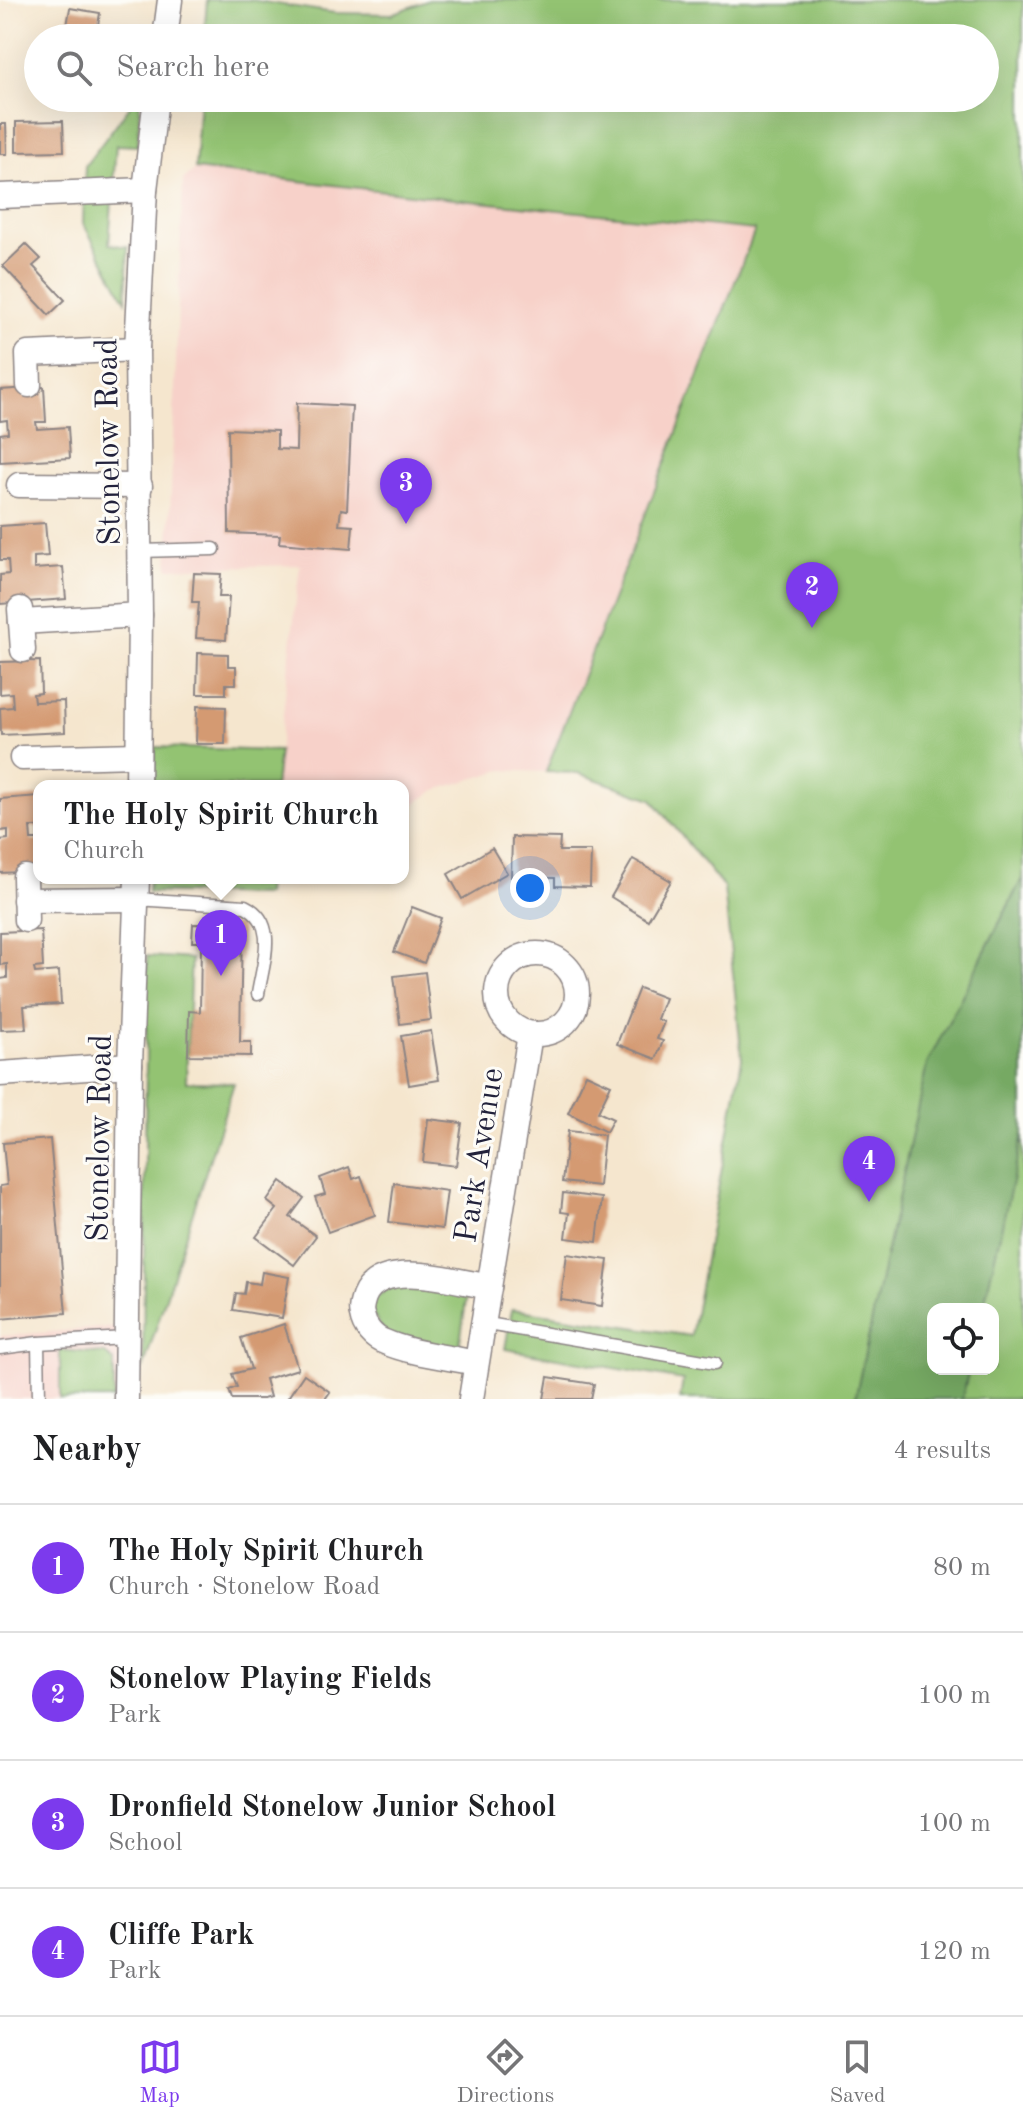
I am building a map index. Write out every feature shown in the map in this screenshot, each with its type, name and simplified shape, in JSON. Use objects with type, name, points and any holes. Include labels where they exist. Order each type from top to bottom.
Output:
[{"type":"street","points":[[167,24],[170,0]]},
{"type":"street","name":"Stonelow Road","points":[[138,780],[140,486],[137,349],[145,190],[154,112]]},
{"type":"street","points":[[0,196],[145,190]]},
{"type":"street","points":[[29,385],[28,354],[137,349]]},
{"type":"street","points":[[19,488],[140,486]]},
{"type":"street","points":[[23,650],[21,615],[140,615]]},
{"type":"street","points":[[22,760],[138,755]]},
{"type":"street","points":[[25,899],[136,889]]},
{"type":"street","name":"Stonelow Road","points":[[126,1399],[130,1065],[136,889]]},
{"type":"street","name":"Park Avenue","points":[[471,1399],[530,1034]]},
{"type":"street","points":[[2,1076],[130,1065]]},
{"type":"street","name":"Park Avenue","points":[[475,1363],[384,1342],[370,1333],[362,1315],[362,1303],[367,1289],[378,1279],[396,1273],[489,1287]]},
{"type":"lane","points":[[140,551],[214,549]]},
{"type":"lane","points":[[136,889],[245,906],[255,911],[264,920],[266,944],[258,994]]},
{"type":"lane","points":[[482,1323],[715,1363]]},
{"type":"lane","points":[[0,1348],[126,1338]]},
{"type":"lane","points":[[38,1343],[39,1399]]},
{"type":"shaded area","points":[[195,169],[471,201],[755,229],[546,772],[502,770],[436,790],[409,807],[409,780],[276,780],[300,565],[168,568],[183,180]]},
{"type":"shaded area","points":[[124,1326],[122,1399],[0,1399],[0,1336]]},
{"type":"green space","points":[[207,0],[251,0],[335,13],[392,14],[429,0],[1023,0],[1023,877],[928,1063],[1023,1058],[1023,1399],[680,1399],[683,1380],[505,1349],[512,1309],[691,1336],[742,1059],[724,888],[652,799],[578,773],[546,772],[755,230],[195,169],[199,112],[999,112],[999,24],[205,24]]},
{"type":"green space","points":[[126,112],[139,112],[138,146],[116,145],[109,244],[128,247],[126,301],[83,223],[85,166]]},
{"type":"green space","points":[[155,747],[279,751],[276,780],[154,780]]},
{"type":"green space","points":[[1023,877],[1023,1134],[984,1303],[927,1303],[927,1375],[968,1375],[962,1399],[855,1399],[927,1064]]},
{"type":"green space","points":[[149,884],[267,884],[266,895],[148,892]]},
{"type":"green space","points":[[147,956],[191,959],[186,1082],[234,1083],[143,1369]]},
{"type":"green space","points":[[397,1284],[467,1294],[459,1350],[385,1334],[371,1311],[373,1298]]},
{"type":"green space","points":[[60,1350],[105,1354],[114,1361],[114,1399],[60,1399]]},
{"type":"building","points":[[70,8],[100,13],[98,24],[67,24]]},
{"type":"building","points":[[63,121],[64,151],[16,152],[16,122]]},
{"type":"building","points":[[0,124],[6,124],[7,154],[0,154]]},
{"type":"building","points":[[26,244],[41,259],[33,266],[65,300],[49,315],[3,266]]},
{"type":"building","points":[[44,387],[46,422],[36,422],[37,429],[68,427],[70,458],[0,462],[0,434],[8,433],[7,420],[0,421],[0,390]]},
{"type":"building","points":[[297,403],[352,406],[347,510],[341,509],[339,525],[353,526],[351,549],[279,543],[280,535],[229,533],[228,429],[277,431],[277,449],[296,450]]},
{"type":"building","points":[[45,523],[48,556],[34,557],[34,569],[63,567],[66,599],[0,604],[0,575],[9,574],[8,560],[0,560],[0,526]]},
{"type":"building","points":[[194,573],[221,574],[219,597],[229,597],[226,640],[196,638],[199,602],[192,602]]},
{"type":"building","points":[[198,653],[228,654],[228,666],[236,666],[236,684],[226,684],[226,694],[197,694]]},
{"type":"building","points":[[40,661],[41,693],[33,694],[34,702],[64,701],[65,732],[1,735],[0,708],[13,707],[12,693],[0,694],[0,662]]},
{"type":"building","points":[[197,706],[226,707],[225,744],[196,744]]},
{"type":"building","points":[[33,796],[33,827],[30,827],[33,871],[0,873],[0,840],[8,839],[8,830],[0,831],[0,799]]},
{"type":"building","points":[[512,837],[560,838],[559,851],[591,851],[590,887],[555,886],[555,878],[511,877]]},
{"type":"building","points":[[492,848],[507,873],[462,899],[448,874]]},
{"type":"building","points":[[633,859],[671,881],[648,920],[611,897]]},
{"type":"building","points":[[412,907],[441,918],[424,963],[394,952]]},
{"type":"building","points":[[193,924],[242,925],[240,1042],[251,1042],[251,1056],[188,1055],[189,1011],[200,1012],[201,942],[192,942]]},
{"type":"building","points":[[41,930],[43,967],[34,968],[35,973],[59,971],[61,1004],[24,1006],[26,1029],[1,1030],[0,979],[7,978],[7,964],[0,965],[0,932]]},
{"type":"building","points":[[425,972],[431,1020],[400,1024],[394,976]]},
{"type":"building","points":[[639,988],[665,998],[657,1019],[664,1022],[657,1039],[663,1041],[656,1059],[617,1044]]},
{"type":"building","points":[[431,1031],[439,1080],[409,1085],[401,1036]]},
{"type":"building","points":[[586,1074],[611,1085],[598,1112],[613,1119],[606,1132],[568,1113]]},
{"type":"building","points":[[428,1119],[462,1123],[456,1166],[423,1162]]},
{"type":"building","points":[[568,1131],[604,1135],[599,1186],[562,1182]]},
{"type":"building","points":[[50,1139],[66,1313],[0,1319],[0,1186],[7,1185],[3,1143]]},
{"type":"building","points":[[349,1167],[353,1179],[361,1176],[375,1215],[328,1232],[315,1197],[325,1194],[320,1178]]},
{"type":"building","points":[[281,1181],[304,1198],[290,1217],[316,1236],[294,1265],[256,1237],[277,1209],[267,1201]]},
{"type":"building","points":[[394,1183],[447,1191],[442,1229],[389,1222]]},
{"type":"building","points":[[563,1193],[602,1198],[597,1242],[566,1238],[569,1213],[561,1212]]},
{"type":"building","points":[[567,1254],[608,1260],[602,1306],[561,1300]]},
{"type":"building","points":[[262,1272],[289,1277],[282,1318],[233,1310],[236,1293],[244,1294],[246,1282],[260,1284]]},
{"type":"building","points":[[284,1324],[298,1369],[265,1379],[270,1397],[232,1399],[229,1390],[237,1387],[232,1374],[251,1369],[241,1338]]},
{"type":"building","points":[[304,1374],[330,1392],[325,1399],[287,1399]]},
{"type":"building","points":[[548,1377],[594,1384],[591,1399],[544,1399]]},
{"type":"place","name":"Dronfield Stonelow Junior School","points":[[406,524]]},
{"type":"place","name":"Stonelow Playing Fields","points":[[812,628]]},
{"type":"place","name":"The Holy Spirit Church","points":[[221,976]]},
{"type":"place","name":"Cliffe Park","points":[[869,1202]]}]
